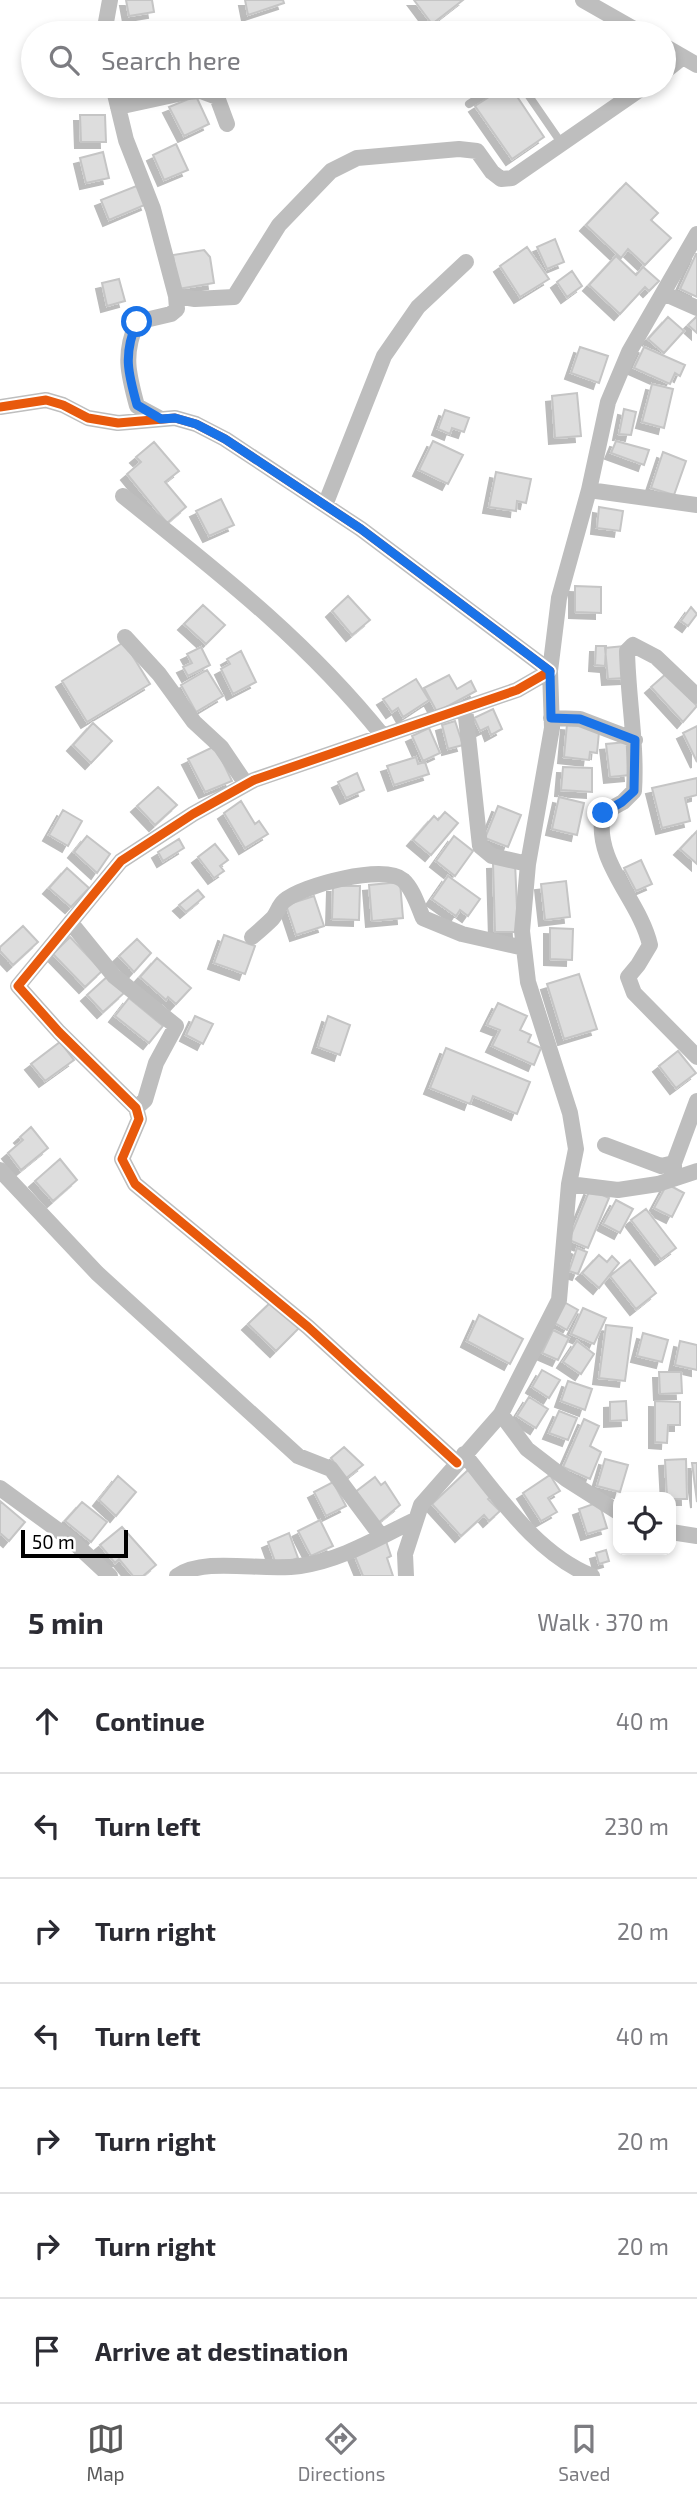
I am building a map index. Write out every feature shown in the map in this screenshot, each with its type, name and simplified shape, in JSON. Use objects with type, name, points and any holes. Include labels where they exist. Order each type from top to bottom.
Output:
[{"type":"street","points":[[106,21],[110,0]]},
{"type":"street","points":[[583,0],[620,21]]},
{"type":"street","points":[[116,98],[126,140],[153,209],[176,296],[177,309],[137,322],[128,342],[128,370],[137,405],[161,419]]},
{"type":"street","points":[[118,107],[165,98]]},
{"type":"street","points":[[217,98],[227,124]]},
{"type":"street","points":[[176,296],[195,299],[234,297],[279,225],[331,171],[357,158],[459,149],[477,151],[492,172],[501,179],[512,178],[628,98]]},
{"type":"street","points":[[405,1576],[405,1554],[421,1505],[501,1414],[559,1300],[569,1184],[576,1149],[570,1113],[528,982],[522,931],[528,864],[551,718],[550,671],[559,598],[589,490],[608,402],[629,352],[697,234]]},
{"type":"street","points":[[325,505],[384,356],[418,307],[466,262]]},
{"type":"street","points":[[663,293],[697,308]]},
{"type":"street","points":[[0,407],[46,400],[63,405],[88,418],[108,422],[175,418],[196,424],[225,439],[325,505],[550,671]]},
{"type":"street","points":[[589,490],[697,505]]},
{"type":"street","points":[[123,496],[237,586],[343,686],[383,736]]},
{"type":"street","points":[[125,637],[159,674],[194,722],[221,747],[246,785]]},
{"type":"street","points":[[697,696],[656,657],[633,645],[627,651],[628,695],[635,740],[634,791],[603,813],[601,826],[613,872],[646,929],[650,945],[628,977],[634,993],[697,1056]]},
{"type":"street","points":[[550,671],[517,690],[246,785],[193,814],[121,861],[18,986],[58,1032],[136,1108],[139,1119],[122,1159],[135,1184],[308,1327],[460,1458],[530,1532],[563,1560],[592,1576]]},
{"type":"street","points":[[465,708],[480,846],[492,856],[528,864]]},
{"type":"street","points":[[551,718],[580,719],[635,740]]},
{"type":"street","points":[[252,937],[274,917],[284,901],[311,887],[341,878],[388,875],[402,879],[412,892],[423,918],[462,934],[524,948]]},
{"type":"street","points":[[71,923],[114,976],[176,1026],[156,1063],[145,1100],[136,1108]]},
{"type":"street","points":[[674,1171],[697,1101]]},
{"type":"street","points":[[605,1145],[674,1171]]},
{"type":"street","points":[[0,1170],[97,1273],[298,1456],[331,1469],[381,1536]]},
{"type":"street","points":[[569,1184],[618,1190],[674,1171],[697,1171]]},
{"type":"street","points":[[501,1414],[527,1448],[566,1479],[613,1509]]},
{"type":"street","points":[[0,1488],[70,1539],[110,1576]]},
{"type":"street","points":[[177,1576],[187,1569],[214,1566],[266,1569],[299,1567],[341,1558],[415,1520]]},
{"type":"street","points":[[676,1533],[697,1536]]},
{"type":"lane","points":[[469,104],[479,98]]},
{"type":"lane","points":[[530,98],[562,144]]},
{"type":"building","points":[[126,0],[152,0],[154,12],[129,16]]},
{"type":"building","points":[[245,0],[283,0],[284,3],[248,15]]},
{"type":"building","points":[[414,0],[463,0],[436,21],[430,21]]},
{"type":"building","points":[[197,98],[209,124],[184,136],[169,107]]},
{"type":"building","points":[[487,98],[518,98],[544,137],[512,159],[475,106]]},
{"type":"building","points":[[80,115],[105,115],[106,142],[81,142]]},
{"type":"building","points":[[176,144],[188,170],[164,180],[153,155]]},
{"type":"building","points":[[103,152],[109,178],[86,183],[80,158]]},
{"type":"building","points":[[626,183],[658,213],[651,220],[671,238],[645,265],[628,249],[621,258],[586,225]]},
{"type":"building","points":[[139,185],[147,204],[109,220],[101,200]]},
{"type":"building","points":[[555,239],[564,262],[547,269],[537,247]]},
{"type":"building","points":[[527,247],[549,279],[520,297],[500,266]]},
{"type":"building","points":[[204,250],[210,257],[214,283],[178,289],[173,255]]},
{"type":"building","points":[[697,254],[697,297],[680,289]]},
{"type":"building","points":[[616,256],[636,275],[643,267],[659,281],[649,291],[645,287],[620,314],[589,285]]},
{"type":"building","points":[[572,271],[582,286],[567,297],[557,282]]},
{"type":"building","points":[[119,279],[125,301],[107,306],[102,283]]},
{"type":"building","points":[[697,316],[697,333],[688,325]]},
{"type":"building","points":[[668,317],[684,331],[664,353],[648,339]]},
{"type":"building","points":[[580,347],[608,356],[599,383],[571,373]]},
{"type":"building","points":[[644,347],[685,365],[680,376],[675,373],[670,384],[634,368]]},
{"type":"building","points":[[652,384],[673,389],[664,428],[642,422]]},
{"type":"building","points":[[577,393],[581,436],[555,438],[552,396]]},
{"type":"building","points":[[624,409],[636,412],[631,435],[619,434]]},
{"type":"building","points":[[445,410],[469,418],[464,432],[452,428],[450,434],[438,429]]},
{"type":"building","points":[[433,441],[463,455],[448,484],[419,470]]},
{"type":"building","points":[[616,441],[649,450],[644,465],[611,453]]},
{"type":"building","points":[[154,442],[179,471],[165,482],[186,507],[167,523],[127,474],[141,462],[136,457]]},
{"type":"building","points":[[663,452],[686,461],[674,495],[651,488]]},
{"type":"building","points":[[496,472],[531,479],[526,503],[517,501],[516,511],[489,507]]},
{"type":"building","points":[[221,499],[234,525],[209,536],[196,511]]},
{"type":"building","points":[[599,507],[623,511],[620,531],[597,528]]},
{"type":"building","points":[[575,586],[601,587],[601,613],[575,612]]},
{"type":"building","points":[[348,596],[370,620],[352,635],[332,611]]},
{"type":"building","points":[[203,605],[225,625],[206,644],[184,624]]},
{"type":"building","points":[[691,607],[697,614],[688,626],[681,621]]},
{"type":"building","points":[[124,642],[150,684],[87,722],[62,681]]},
{"type":"building","points":[[596,646],[606,646],[605,666],[595,665]]},
{"type":"building","points":[[624,646],[626,678],[608,679],[605,648]]},
{"type":"building","points":[[201,647],[210,665],[188,676],[183,667],[192,663],[187,654]]},
{"type":"building","points":[[241,651],[256,682],[233,694],[221,669],[230,664],[227,659]]},
{"type":"building","points":[[207,670],[223,696],[196,712],[181,685]]},
{"type":"building","points":[[667,673],[697,706],[683,722],[651,687]]},
{"type":"building","points":[[449,675],[457,689],[471,681],[476,691],[437,712],[424,688]]},
{"type":"building","points":[[416,679],[429,700],[403,717],[398,708],[392,712],[383,699]]},
{"type":"building","points":[[493,709],[502,729],[491,735],[488,727],[480,731],[474,718]]},
{"type":"building","points":[[455,721],[463,745],[448,749],[442,725]]},
{"type":"building","points":[[93,723],[112,741],[91,763],[73,745]]},
{"type":"building","points":[[567,724],[588,726],[599,732],[597,753],[590,752],[589,760],[564,757]]},
{"type":"building","points":[[697,726],[697,762],[683,733]]},
{"type":"building","points":[[429,728],[440,753],[423,761],[412,736]]},
{"type":"building","points":[[627,742],[630,775],[610,777],[606,744]]},
{"type":"building","points":[[215,746],[232,781],[205,792],[188,759]]},
{"type":"building","points":[[416,757],[418,764],[425,762],[429,774],[394,785],[387,766]]},
{"type":"building","points":[[563,767],[592,768],[592,792],[561,790]]},
{"type":"building","points":[[357,773],[364,790],[346,798],[338,782]]},
{"type":"building","points":[[697,778],[697,795],[685,798],[690,821],[662,828],[652,788]]},
{"type":"building","points":[[158,787],[177,805],[155,825],[137,806]]},
{"type":"building","points":[[559,797],[584,803],[577,835],[552,829]]},
{"type":"building","points":[[241,801],[255,824],[259,821],[268,834],[245,848],[224,813]]},
{"type":"building","points":[[498,806],[521,815],[508,847],[485,838]]},
{"type":"building","points":[[63,810],[82,821],[68,846],[49,835]]},
{"type":"building","points":[[445,812],[458,823],[431,855],[413,840],[434,816],[438,820]]},
{"type":"building","points":[[697,831],[697,864],[680,849]]},
{"type":"building","points":[[87,836],[110,854],[97,873],[74,852]]},
{"type":"building","points":[[454,836],[473,851],[455,876],[436,861]]},
{"type":"building","points":[[179,839],[184,848],[163,861],[158,852]]},
{"type":"building","points":[[215,844],[228,860],[220,866],[224,871],[214,878],[198,857]]},
{"type":"building","points":[[641,860],[652,884],[636,891],[624,868]]},
{"type":"building","points":[[515,862],[518,932],[495,932],[493,863]]},
{"type":"building","points":[[67,868],[89,888],[71,907],[49,888]]},
{"type":"building","points":[[448,876],[480,899],[468,916],[460,910],[456,916],[432,899]]},
{"type":"building","points":[[566,881],[570,917],[545,920],[541,884]]},
{"type":"building","points":[[400,882],[403,918],[372,921],[369,885]]},
{"type":"building","points":[[333,886],[360,886],[359,920],[332,919]]},
{"type":"building","points":[[198,890],[204,897],[186,912],[179,905]]},
{"type":"building","points":[[314,896],[324,926],[296,935],[286,905]]},
{"type":"building","points":[[23,926],[38,942],[13,965],[0,951],[0,947]]},
{"type":"building","points":[[550,928],[573,929],[572,960],[550,959]]},
{"type":"building","points":[[224,935],[255,946],[245,974],[214,963]]},
{"type":"building","points":[[70,937],[102,971],[85,987],[53,954]]},
{"type":"building","points":[[137,939],[151,953],[134,972],[119,956]]},
{"type":"building","points":[[157,958],[191,988],[176,1004],[168,997],[166,1000],[140,977]]},
{"type":"building","points":[[579,974],[597,1029],[564,1039],[547,984]]},
{"type":"building","points":[[109,975],[124,993],[103,1012],[87,995]]},
{"type":"building","points":[[129,998],[163,1026],[149,1043],[115,1016]]},
{"type":"building","points":[[498,1003],[527,1016],[520,1030],[531,1035],[528,1042],[541,1048],[534,1065],[492,1046],[500,1030],[487,1025]]},
{"type":"building","points":[[195,1016],[213,1024],[203,1044],[186,1035]]},
{"type":"building","points":[[328,1016],[350,1025],[340,1055],[318,1047]]},
{"type":"building","points":[[60,1042],[74,1060],[45,1081],[31,1064]]},
{"type":"building","points":[[446,1048],[530,1082],[517,1114],[473,1096],[470,1104],[430,1088]]},
{"type":"building","points":[[678,1051],[696,1073],[676,1088],[659,1066]]},
{"type":"building","points":[[31,1127],[48,1148],[21,1170],[8,1153],[23,1140],[20,1137]]},
{"type":"building","points":[[60,1159],[77,1180],[53,1201],[35,1181]]},
{"type":"building","points":[[667,1184],[684,1193],[672,1217],[654,1208]]},
{"type":"building","points":[[590,1189],[609,1198],[588,1248],[569,1240]]},
{"type":"building","points":[[616,1200],[633,1209],[620,1233],[603,1224]]},
{"type":"building","points":[[646,1209],[676,1248],[661,1259],[631,1220]]},
{"type":"building","points":[[577,1248],[587,1252],[578,1274],[569,1271]]},
{"type":"building","points":[[599,1255],[607,1262],[612,1256],[619,1263],[599,1288],[582,1273]]},
{"type":"building","points":[[630,1260],[656,1293],[636,1309],[610,1276]]},
{"type":"building","points":[[272,1301],[299,1328],[276,1351],[248,1324]]},
{"type":"building","points":[[564,1302],[578,1310],[567,1330],[553,1322]]},
{"type":"building","points":[[583,1308],[606,1318],[594,1344],[571,1334]]},
{"type":"building","points":[[479,1315],[523,1339],[510,1364],[467,1341]]},
{"type":"building","points":[[606,1325],[632,1328],[625,1381],[599,1378]]},
{"type":"building","points":[[553,1330],[569,1338],[558,1360],[542,1353]]},
{"type":"building","points":[[643,1333],[668,1340],[662,1362],[637,1356]]},
{"type":"building","points":[[577,1341],[594,1354],[581,1374],[563,1362]]},
{"type":"building","points":[[680,1341],[697,1345],[697,1370],[675,1365]]},
{"type":"building","points":[[542,1370],[560,1380],[549,1398],[532,1387]]},
{"type":"building","points":[[659,1372],[681,1372],[682,1393],[660,1394]]},
{"type":"building","points":[[568,1381],[592,1389],[585,1410],[561,1401]]},
{"type":"building","points":[[529,1397],[548,1409],[536,1428],[517,1416]]},
{"type":"building","points":[[626,1401],[627,1420],[610,1421],[610,1402]]},
{"type":"building","points":[[655,1401],[680,1402],[680,1425],[668,1425],[667,1443],[655,1442]]},
{"type":"building","points":[[559,1411],[577,1418],[568,1440],[549,1433]]},
{"type":"building","points":[[584,1419],[599,1426],[590,1446],[601,1452],[590,1479],[563,1467]]},
{"type":"building","points":[[344,1447],[363,1465],[345,1479],[331,1458]]},
{"type":"building","points":[[605,1459],[628,1465],[620,1492],[597,1486]]},
{"type":"building","points":[[686,1459],[687,1499],[676,1499],[676,1492],[667,1492],[665,1460]]},
{"type":"building","points":[[692,1463],[697,1463],[697,1502]]},
{"type":"building","points":[[468,1470],[492,1496],[488,1499],[500,1511],[489,1521],[484,1515],[461,1536],[432,1504]]},
{"type":"building","points":[[550,1475],[560,1491],[548,1498],[557,1512],[541,1521],[523,1493]]},
{"type":"building","points":[[118,1476],[136,1492],[116,1516],[99,1500]]},
{"type":"building","points":[[375,1477],[381,1485],[385,1482],[400,1505],[378,1523],[354,1493]]},
{"type":"building","points":[[333,1482],[346,1506],[326,1516],[314,1492]]},
{"type":"building","points":[[0,1501],[25,1522],[9,1541],[0,1533]]},
{"type":"building","points":[[82,1502],[107,1522],[91,1542],[65,1521]]},
{"type":"building","points":[[599,1502],[607,1528],[587,1534],[579,1509]]},
{"type":"building","points":[[320,1520],[333,1546],[311,1556],[298,1531]]},
{"type":"building","points":[[122,1527],[156,1565],[143,1576],[133,1576],[119,1559],[115,1563],[100,1545]]},
{"type":"building","points":[[289,1533],[298,1558],[277,1567],[268,1542]]},
{"type":"building","points":[[386,1541],[391,1556],[387,1558],[393,1576],[363,1576],[354,1554]]},
{"type":"building","points":[[606,1550],[609,1561],[599,1564],[596,1553]]},
{"type":"cycle path","points":[[0,407],[46,400],[63,405],[88,418],[118,423],[175,418],[196,424],[225,439],[361,529],[550,671],[517,690],[254,780],[193,814],[121,861],[18,986],[59,1032],[136,1108],[139,1119],[122,1159],[135,1184],[308,1327],[457,1463]]},
{"type":"route","points":[[137,322],[128,342],[128,370],[137,405],[161,419],[175,418],[196,424],[225,439],[361,529],[550,671],[551,718],[580,719],[635,740],[634,791],[603,813]]}]
